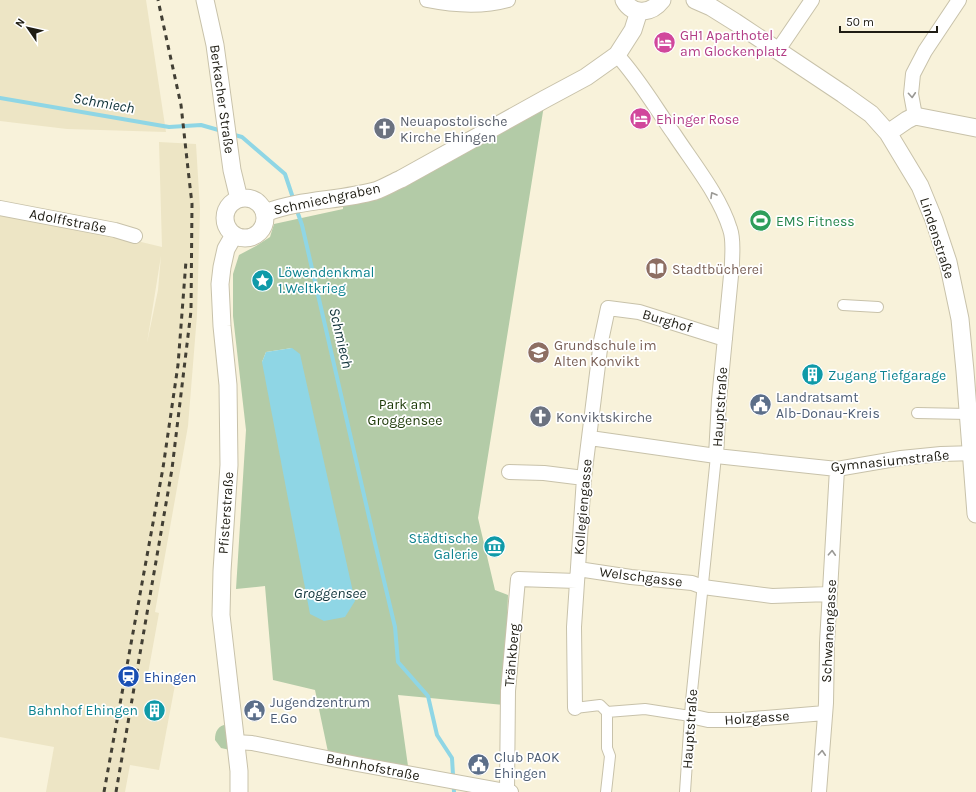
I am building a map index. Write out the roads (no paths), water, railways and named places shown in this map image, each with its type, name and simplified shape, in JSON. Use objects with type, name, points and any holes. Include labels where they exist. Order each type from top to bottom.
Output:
[{"type":"street","name":"Berkacher Straße","points":[[205,0],[215,45],[232,170],[239,199]]},
{"type":"street","points":[[427,0],[462,4],[508,0]]},
{"type":"street","points":[[624,0],[632,9],[640,11],[648,11],[656,7],[662,0]]},
{"type":"street","name":"Lindenstraße","points":[[695,0],[711,7],[778,50],[870,114],[888,133],[920,186],[928,204],[948,262],[960,319],[966,370],[968,414],[973,453],[976,514]]},
{"type":"street","points":[[778,50],[812,0]]},
{"type":"street","points":[[915,116],[912,94],[913,74],[925,51],[959,0]]},
{"type":"street","name":"Schmiechgraben","points":[[239,199],[247,198],[273,210],[376,190],[401,179],[545,98],[586,77],[617,55],[633,30],[640,11]]},
{"type":"street","name":"Hauptstraße","points":[[617,55],[640,84],[704,180],[723,212],[730,230],[732,246],[716,456],[690,716],[685,792]]},
{"type":"street","points":[[888,133],[915,116],[976,128]]},
{"type":"street","points":[[234,236],[226,226],[226,211],[229,206],[239,199]]},
{"type":"street","name":"Adolffstraße","points":[[0,208],[115,230],[135,236]]},
{"type":"street","name":"Schmiechgraben","points":[[234,236],[246,239],[252,238],[258,234],[263,229],[266,220],[273,210]]},
{"type":"street","name":"Pfisterstraße","points":[[234,236],[226,249],[220,284],[222,326],[228,385],[229,457],[222,571],[222,615],[239,771],[239,792]]},
{"type":"street","points":[[843,305],[878,307]]},
{"type":"street","name":"Burghof","points":[[608,308],[638,312],[725,339]]},
{"type":"street","name":"Kollegiengasse","points":[[575,708],[574,627],[584,478],[601,341],[608,308]]},
{"type":"street","points":[[917,413],[968,414]]},
{"type":"street","name":"Gymnasiumstraße","points":[[590,438],[716,456],[837,469],[901,458],[941,454],[973,453]]},
{"type":"street","name":"Schwanengasse","points":[[819,792],[825,713],[837,469]]},
{"type":"street","points":[[509,472],[544,473],[566,477],[584,478]]},
{"type":"street","name":"Welschgasse","points":[[578,575],[631,577],[692,583],[703,587],[772,596],[830,594]]},
{"type":"street","name":"Tränkberg","points":[[509,792],[508,691],[518,579],[578,575]]},
{"type":"street","points":[[575,708],[600,705],[607,712],[607,748],[610,756],[606,792]]},
{"type":"street","points":[[607,712],[645,710],[690,716]]},
{"type":"street","name":"Holzgasse","points":[[690,716],[708,720],[741,720],[825,713]]},
{"type":"street","name":"Bahnhofstraße","points":[[235,742],[252,742],[384,769],[509,792]]},
{"type":"water","name":"Groggensee","points":[[292,348],[300,354],[355,601],[345,617],[324,621],[310,614],[262,362],[266,352]]},
{"type":"waterway","name":"Schmiech","points":[[0,98],[169,127],[201,125],[222,131]]},
{"type":"waterway","name":"Schmiech","points":[[231,134],[242,137],[285,174],[294,201]]},
{"type":"waterway","name":"Schmiech","points":[[296,208],[302,225],[395,627],[398,662],[428,696],[437,735],[452,758],[454,792]]},
{"type":"railway","points":[[116,792],[172,469],[191,311],[192,204],[181,105],[158,0]]},
{"type":"railway","points":[[104,792],[163,468],[178,365],[186,261]]},
{"type":"place","name":"GH1 Aparthotel am Glockenplatz","points":[[664,43]]},
{"type":"place","name":"Ehinger Rose","points":[[640,119]]},
{"type":"place","name":"Neuapostolische Kirche Ehingen","points":[[384,129]]},
{"type":"place","name":"EMS Fitness","points":[[760,221]]},
{"type":"place","name":"Stadtbücherei","points":[[657,269]]},
{"type":"place","name":"Löwendenkmal 1.Weltkrieg","points":[[263,280]]},
{"type":"place","name":"Grundschule im Alten Konvikt","points":[[539,353]]},
{"type":"place","name":"Zugang Tiefgarage","points":[[813,375]]},
{"type":"place","name":"Landratsamt Alb-Donau-Kreis","points":[[761,405]]},
{"type":"place","name":"Konviktskirche","points":[[541,417]]},
{"type":"place","name":"Städtische Galerie","points":[[494,546]]},
{"type":"place","name":"Ehingen","points":[[129,677]]},
{"type":"place","name":"Bahnhof Ehingen","points":[[154,710]]},
{"type":"place","name":"Jugendzentrum E.Go","points":[[254,710]]},
{"type":"place","name":"Club PAOK Ehingen","points":[[478,765]]},
{"type":"park label","name":"Park am Groggensee","points":[[405,412]]}]
